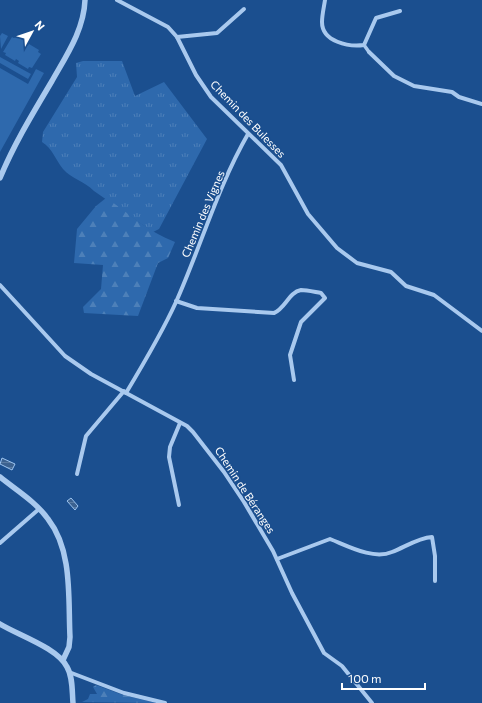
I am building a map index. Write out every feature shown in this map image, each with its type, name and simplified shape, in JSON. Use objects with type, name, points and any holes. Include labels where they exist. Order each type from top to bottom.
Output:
[{"type":"street","points":[[0,178],[23,130],[73,43],[81,23],[85,0]]},
{"type":"street","name":"Chemin des Bulesses","points":[[117,0],[165,24],[177,37],[211,97],[281,165],[310,217],[337,248],[357,263],[391,272],[406,286],[434,295],[482,330]]},
{"type":"street","points":[[325,0],[322,23],[328,35],[344,45],[364,45]]},
{"type":"street","points":[[177,37],[217,33],[244,9]]},
{"type":"street","points":[[364,45],[376,18],[400,11]]},
{"type":"street","points":[[364,45],[369,52],[394,76],[414,86],[452,92],[459,97],[482,104]]},
{"type":"street","name":"Chemin des Vignes","points":[[77,474],[86,436],[125,392],[154,346],[176,301],[229,174],[248,134]]},
{"type":"street","name":"Chemin de Béranges","points":[[0,285],[64,356],[91,374],[180,423],[193,432],[224,472],[277,559],[292,593],[324,653],[342,666],[372,703]]},
{"type":"street","points":[[176,301],[197,308],[274,313],[280,311],[296,293],[302,290],[321,293],[324,298],[301,322],[298,336],[292,346],[290,355],[294,380]]},
{"type":"street","points":[[179,505],[169,457],[170,447],[180,423]]},
{"type":"street","points":[[0,477],[39,509],[55,528],[62,545],[66,561],[70,637],[69,647],[63,660]]},
{"type":"street","points":[[0,543],[39,509]]},
{"type":"street","points":[[277,559],[330,539],[370,554],[390,553],[406,545],[432,537],[435,556],[435,581]]},
{"type":"street","points":[[0,624],[48,650],[63,660],[69,671],[73,703]]},
{"type":"street","points":[[69,671],[124,693],[165,703]]},
{"type":"green space","points":[[2,33],[8,36],[1,49],[0,36]]},
{"type":"green space","points":[[16,36],[26,42],[25,44],[27,46],[29,44],[39,50],[38,52],[41,54],[32,68],[29,67],[28,69],[18,63],[19,61],[16,59],[15,61],[3,52],[12,37],[14,38]]},
{"type":"green space","points":[[0,57],[31,74],[28,79],[0,63]]},
{"type":"green space","points":[[83,61],[122,61],[135,96],[164,82],[207,139],[159,229],[153,232],[74,178],[63,169],[54,154],[42,142],[43,132],[77,77],[76,63]]},
{"type":"green space","points":[[0,68],[28,84],[36,69],[44,73],[0,152]]},
{"type":"green space","points":[[106,198],[147,228],[175,242],[168,258],[158,263],[138,316],[84,313],[83,307],[101,289],[103,265],[74,263],[77,229],[96,206]]},
{"type":"green space","points":[[96,685],[123,695],[157,703],[82,702],[88,699],[90,694],[97,694],[93,687]]},
{"type":"shaded area","points":[[2,458],[15,464],[12,470],[0,464]]},
{"type":"shaded area","points":[[71,498],[78,506],[75,510],[67,501]]}]
